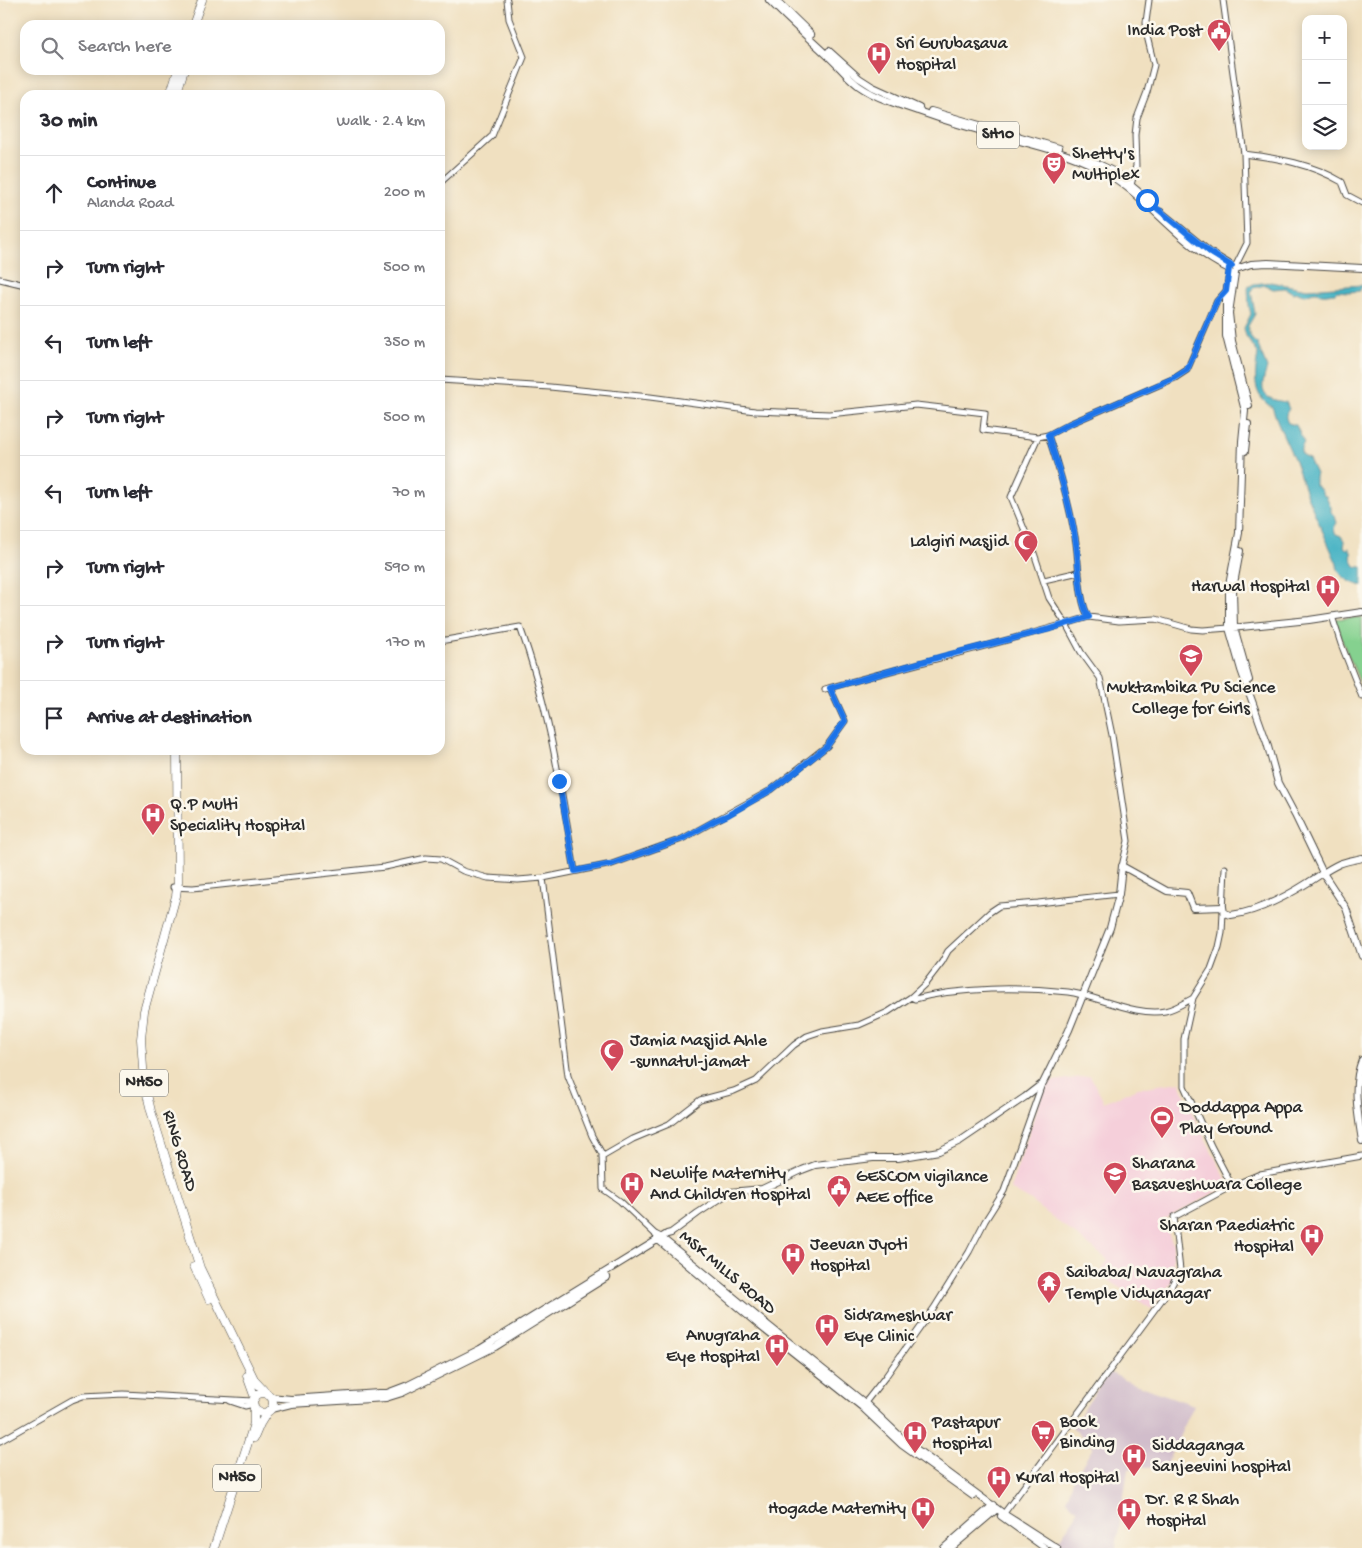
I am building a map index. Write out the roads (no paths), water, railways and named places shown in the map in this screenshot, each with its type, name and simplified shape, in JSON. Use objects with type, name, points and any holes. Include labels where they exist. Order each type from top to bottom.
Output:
[{"type":"highway","points":[[195,20],[202,0]]},
{"type":"highway","points":[[200,20],[208,0]]},
{"type":"highway","points":[[172,90],[176,75]]},
{"type":"highway","points":[[178,90],[182,75]]},
{"type":"highway","name":"RING ROAD","points":[[172,755],[175,888],[140,1006],[136,1040],[138,1075],[146,1113],[198,1275],[251,1384],[254,1402],[254,1423],[214,1548]]},
{"type":"highway","name":"RING ROAD","points":[[177,755],[175,888],[144,1011],[141,1039],[144,1082],[151,1111],[200,1268],[255,1381],[269,1396]]},
{"type":"highway","points":[[260,1394],[269,1396],[272,1401],[270,1410],[260,1413],[257,1411],[254,1402],[260,1394]]},
{"type":"highway","name":"NH50","points":[[218,1548],[257,1431],[270,1410]]},
{"type":"main road","name":"SH10","points":[[769,0],[859,86],[903,106],[967,127],[1068,153]]},
{"type":"main road","name":"SH10","points":[[776,0],[850,71],[873,87],[922,108],[1094,161],[1115,172],[1127,184],[1233,269]]},
{"type":"main road","points":[[1233,269],[1251,264],[1268,263],[1362,268]]},
{"type":"main road","points":[[1233,269],[1226,291],[1225,318],[1227,342],[1245,411],[1242,435],[1239,533],[1229,585],[1232,628],[1281,781],[1325,871],[1346,908],[1362,956]]},
{"type":"main road","points":[[1232,628],[1233,589],[1242,536],[1244,464],[1249,406],[1232,341],[1230,313],[1233,269]]},
{"type":"main road","points":[[1232,628],[1362,612]]},
{"type":"main road","points":[[269,1396],[291,1399],[379,1393],[396,1390],[480,1349],[660,1240],[670,1236],[671,1233],[698,1213],[730,1192],[762,1189],[815,1165],[854,1160],[898,1158],[939,1150],[960,1141],[1043,1083],[1060,1048],[1110,928],[1119,894],[1122,866],[1167,891],[1187,893],[1194,908],[1223,907],[1224,913],[1231,915],[1269,904],[1325,871],[1342,863],[1362,858]]},
{"type":"main road","points":[[1325,871],[1349,906],[1362,938]]},
{"type":"main road","points":[[1362,1060],[1358,1072],[1357,1090],[1362,1141]]},
{"type":"main road","points":[[1362,1077],[1362,1105]]},
{"type":"main road","points":[[270,1410],[292,1404],[386,1398],[410,1390],[496,1346],[660,1240]]},
{"type":"main road","name":"MSK MILLS ROAD","points":[[660,1240],[760,1326],[863,1405],[902,1445],[994,1508],[1045,1548]]},
{"type":"main road","points":[[944,1548],[994,1508]]},
{"type":"main road","points":[[951,1548],[994,1508]]},
{"type":"main road","name":"MSK MILLS ROAD","points":[[1003,1515],[1057,1548]]},
{"type":"street","points":[[445,178],[492,136],[524,57],[509,19],[507,0]]},
{"type":"street","points":[[1127,184],[1136,166],[1135,135],[1137,118],[1147,92],[1154,65],[1146,36],[1148,0]]},
{"type":"street","points":[[1222,0],[1244,154],[1247,243],[1233,269]]},
{"type":"street","points":[[1244,154],[1269,157],[1324,171],[1342,182],[1347,195],[1362,203]]},
{"type":"street","points":[[0,277],[20,282]]},
{"type":"street","points":[[445,380],[550,386],[755,411],[829,414],[916,405],[985,413],[982,430],[1038,436],[1048,435],[1174,378],[1187,370],[1217,301],[1226,291]]},
{"type":"street","points":[[1048,435],[1059,468],[1076,538],[1079,572],[1085,608],[1089,617]]},
{"type":"street","points":[[1038,436],[1011,497],[1044,580],[1049,598],[1081,652],[1100,678],[1128,841],[1122,866]]},
{"type":"street","points":[[1044,580],[1079,572]]},
{"type":"street","points":[[1332,616],[1362,697]]},
{"type":"street","points":[[175,888],[193,888],[385,868],[426,858],[441,859],[463,871],[488,878],[518,880],[543,878],[612,864],[682,839],[771,790],[827,746],[845,721],[828,689],[1089,617],[1119,621],[1156,619],[1191,629],[1203,630],[1232,628]]},
{"type":"street","points":[[445,640],[520,627],[532,658],[545,707],[575,871]]},
{"type":"street","points":[[1225,868],[1222,933],[1217,954],[1211,968],[1193,998],[1184,1039],[1184,1086],[1211,1146],[1232,1186]]},
{"type":"street","points":[[543,878],[568,1076],[602,1157],[602,1189],[620,1201],[660,1240]]},
{"type":"street","points":[[602,1157],[633,1140],[669,1124],[700,1100],[734,1091],[756,1081],[794,1045],[807,1036],[822,1031],[851,1027],[888,1012],[911,997],[925,984],[948,951],[999,906],[1119,894]]},
{"type":"street","points":[[911,997],[915,1000],[926,996],[1000,989],[1083,994],[1145,1012],[1165,1011],[1193,998]]},
{"type":"street","points":[[863,1405],[934,1308],[970,1252],[1004,1191],[1043,1083]]},
{"type":"street","points":[[1003,1515],[1170,1290],[1180,1270],[1174,1217],[1232,1186],[1260,1174],[1362,1156]]},
{"type":"street","points":[[0,1441],[72,1400],[83,1396],[124,1394],[224,1399],[245,1406],[254,1402]]},
{"type":"water","points":[[1270,282],[1307,289],[1362,285],[1360,291],[1337,291],[1325,294],[1314,292],[1306,295],[1293,293],[1285,288],[1273,289],[1265,285],[1253,288],[1251,291],[1255,314],[1248,326],[1249,333],[1253,341],[1257,343],[1267,368],[1263,382],[1264,392],[1277,401],[1286,402],[1289,409],[1286,414],[1287,421],[1296,425],[1304,443],[1301,453],[1309,459],[1316,474],[1315,485],[1326,496],[1331,512],[1335,516],[1337,523],[1334,528],[1335,533],[1341,536],[1345,542],[1344,546],[1346,549],[1349,548],[1355,567],[1362,567],[1362,586],[1349,581],[1339,572],[1272,407],[1261,397],[1256,384],[1258,353],[1246,336],[1244,328],[1251,314],[1248,287],[1254,284]]},
{"type":"place","name":"India Post","points":[[1219,52]]},
{"type":"place","name":"Sri Gurubasava Hospital","points":[[879,75]]},
{"type":"place","name":"Shetty's Multiplex","points":[[1054,185]]},
{"type":"place","name":"Lalgiri Masjid","points":[[1026,563]]},
{"type":"place","name":"Harwal Hospital","points":[[1328,608]]},
{"type":"place","name":"Muktambika Pu Science College for Girls","points":[[1191,677]]},
{"type":"place","name":"Q.P Multi Speciality Hospital","points":[[153,836]]},
{"type":"place","name":"Jamia Masjid Ahle -sunnatul-jamat","points":[[612,1072]]},
{"type":"place","name":"Doddappa Appa Play Ground","points":[[1162,1139]]},
{"type":"place","name":"Sharana Basaveshwara College","points":[[1115,1195]]},
{"type":"place","name":"Newlife Maternity And Children Hospital","points":[[632,1205]]},
{"type":"place","name":"GESCOM vigilance AEE office","points":[[839,1208]]},
{"type":"place","name":"Sharan Paediatric Hospital","points":[[1312,1257]]},
{"type":"place","name":"Jeevan Jyoti Hospital","points":[[793,1276]]},
{"type":"place","name":"Saibaba/ Navagraha Temple Vidyanagar","points":[[1049,1304]]},
{"type":"place","name":"Sidrameshwar Eye Clinic","points":[[827,1347]]},
{"type":"place","name":"Anugraha Eye Hospital","points":[[777,1367]]},
{"type":"place","name":"Book Binding","points":[[1043,1453]]},
{"type":"place","name":"Pastapur Hospital","points":[[915,1454]]},
{"type":"place","name":"Siddaganga Sanjeevini hospital","points":[[1134,1477]]},
{"type":"place","name":"Kural Hospital","points":[[999,1499]]},
{"type":"place","name":"Hogade Maternity","points":[[923,1530]]},
{"type":"place","name":"Dr. R R Shah Hospital","points":[[1129,1531]]}]
